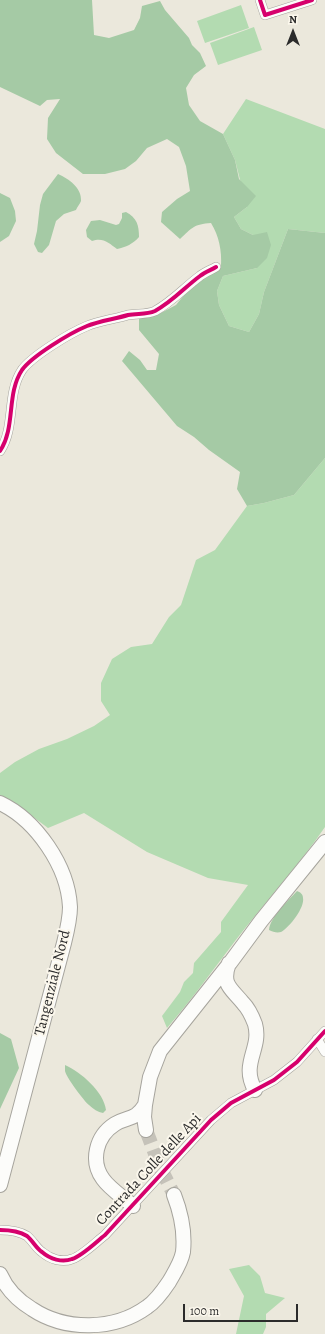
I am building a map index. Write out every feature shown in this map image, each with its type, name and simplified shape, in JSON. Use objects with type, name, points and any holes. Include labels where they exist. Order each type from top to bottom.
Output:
[{"type":"main road","name":"Tangenziale Nord","points":[[0,803],[23,818],[51,849],[66,883],[70,906],[70,918],[64,943],[0,1185]]},
{"type":"main road","points":[[131,1119],[146,1128],[145,1105],[150,1077],[160,1051],[202,996],[230,963],[261,921],[325,842]]},
{"type":"main road","points":[[230,963],[227,970],[229,986],[251,1013],[255,1026],[255,1041],[249,1066],[249,1074],[255,1090]]},
{"type":"main road","points":[[202,996],[213,989],[220,988],[233,992]]},
{"type":"main road","points":[[133,1206],[103,1180],[97,1166],[96,1159],[98,1145],[105,1132],[117,1123],[131,1119],[142,1111],[145,1105]]},
{"type":"main road","points":[[0,1274],[7,1288],[14,1296],[41,1315],[61,1322],[80,1326],[105,1324],[126,1319],[147,1307],[162,1292],[176,1271],[183,1253],[182,1226],[174,1195]]},
{"type":"street","points":[[260,0],[265,15],[312,0]]},
{"type":"street","points":[[0,451],[7,436],[16,381],[23,369],[42,352],[88,325],[153,311],[167,303],[201,275],[216,267]]},
{"type":"street","name":"Contrada Colle delle Api","points":[[1,1230],[16,1231],[26,1236],[34,1242],[42,1252],[52,1259],[72,1259],[104,1235],[133,1206],[211,1120],[231,1103],[274,1080],[297,1062],[325,1031]]},
{"type":"street","points":[[317,1039],[325,1052]]},
{"type":"green space","points":[[0,0],[92,0],[94,35],[109,38],[134,30],[140,18],[142,6],[160,1],[165,10],[200,53],[206,66],[194,75],[186,88],[189,105],[200,121],[223,134],[235,160],[239,179],[256,196],[247,207],[234,217],[241,229],[253,235],[267,232],[271,245],[267,258],[257,268],[223,276],[217,291],[219,305],[229,326],[249,332],[259,314],[264,292],[288,229],[325,233],[325,458],[294,495],[247,506],[237,489],[240,472],[177,426],[122,361],[129,351],[140,360],[147,370],[156,370],[159,354],[139,330],[139,317],[157,315],[176,305],[193,284],[221,266],[218,238],[211,223],[201,224],[194,227],[180,239],[161,222],[162,212],[177,199],[190,191],[186,166],[179,147],[167,139],[147,148],[136,161],[125,169],[105,174],[83,174],[56,153],[47,139],[48,118],[60,99],[47,100],[40,106],[0,87]]},
{"type":"green space","points":[[241,5],[249,28],[205,43],[197,21]]},
{"type":"green space","points":[[254,27],[262,50],[218,65],[210,43]]},
{"type":"green space","points":[[246,99],[325,129],[325,233],[288,229],[264,292],[259,314],[249,332],[229,326],[219,305],[217,291],[223,276],[257,268],[253,235],[241,229],[234,217],[247,207],[235,160],[223,134]]},
{"type":"green space","points":[[58,174],[74,184],[81,196],[81,201],[76,210],[64,214],[56,221],[49,245],[42,253],[38,252],[34,244],[40,205],[43,194]]},
{"type":"green space","points":[[0,193],[10,198],[15,211],[16,221],[9,236],[0,242]]},
{"type":"green space","points":[[126,212],[135,219],[139,229],[139,237],[132,243],[117,249],[106,241],[92,241],[87,237],[86,230],[91,221],[100,220],[116,225],[119,224],[122,218],[122,213]]},
{"type":"green space","points":[[325,458],[325,827],[167,1028],[162,1016],[180,992],[184,982],[193,973],[194,963],[221,932],[221,922],[248,885],[208,878],[147,852],[84,813],[48,828],[9,799],[0,803],[0,773],[15,762],[39,749],[67,739],[94,726],[110,715],[101,701],[101,683],[112,659],[131,647],[152,644],[169,617],[181,605],[196,560],[215,550],[247,506],[294,495]]},
{"type":"green space","points":[[297,891],[302,895],[303,902],[289,926],[281,932],[269,930],[276,914]]},
{"type":"green space","points":[[0,1033],[11,1039],[19,1068],[0,1109]]},
{"type":"green space","points":[[65,1065],[78,1072],[91,1083],[101,1096],[104,1103],[106,1110],[103,1113],[92,1108],[79,1094],[66,1074]]},
{"type":"green space","points":[[249,1265],[260,1276],[265,1293],[285,1298],[266,1314],[266,1327],[263,1334],[236,1334],[244,1296],[229,1269]]},
{"type":"tunnel","points":[[146,1130],[160,1167],[174,1195]]},
{"type":"cycle path","points":[[260,0],[265,15],[312,0]]},
{"type":"cycle path","points":[[0,451],[8,432],[12,400],[17,379],[22,370],[34,358],[62,339],[87,326],[128,315],[155,311],[167,303],[194,280],[216,267]]},
{"type":"cycle path","points":[[0,1230],[14,1231],[24,1234],[40,1250],[56,1260],[64,1261],[80,1255],[105,1235],[211,1120],[231,1103],[274,1080],[297,1062],[325,1031]]}]
